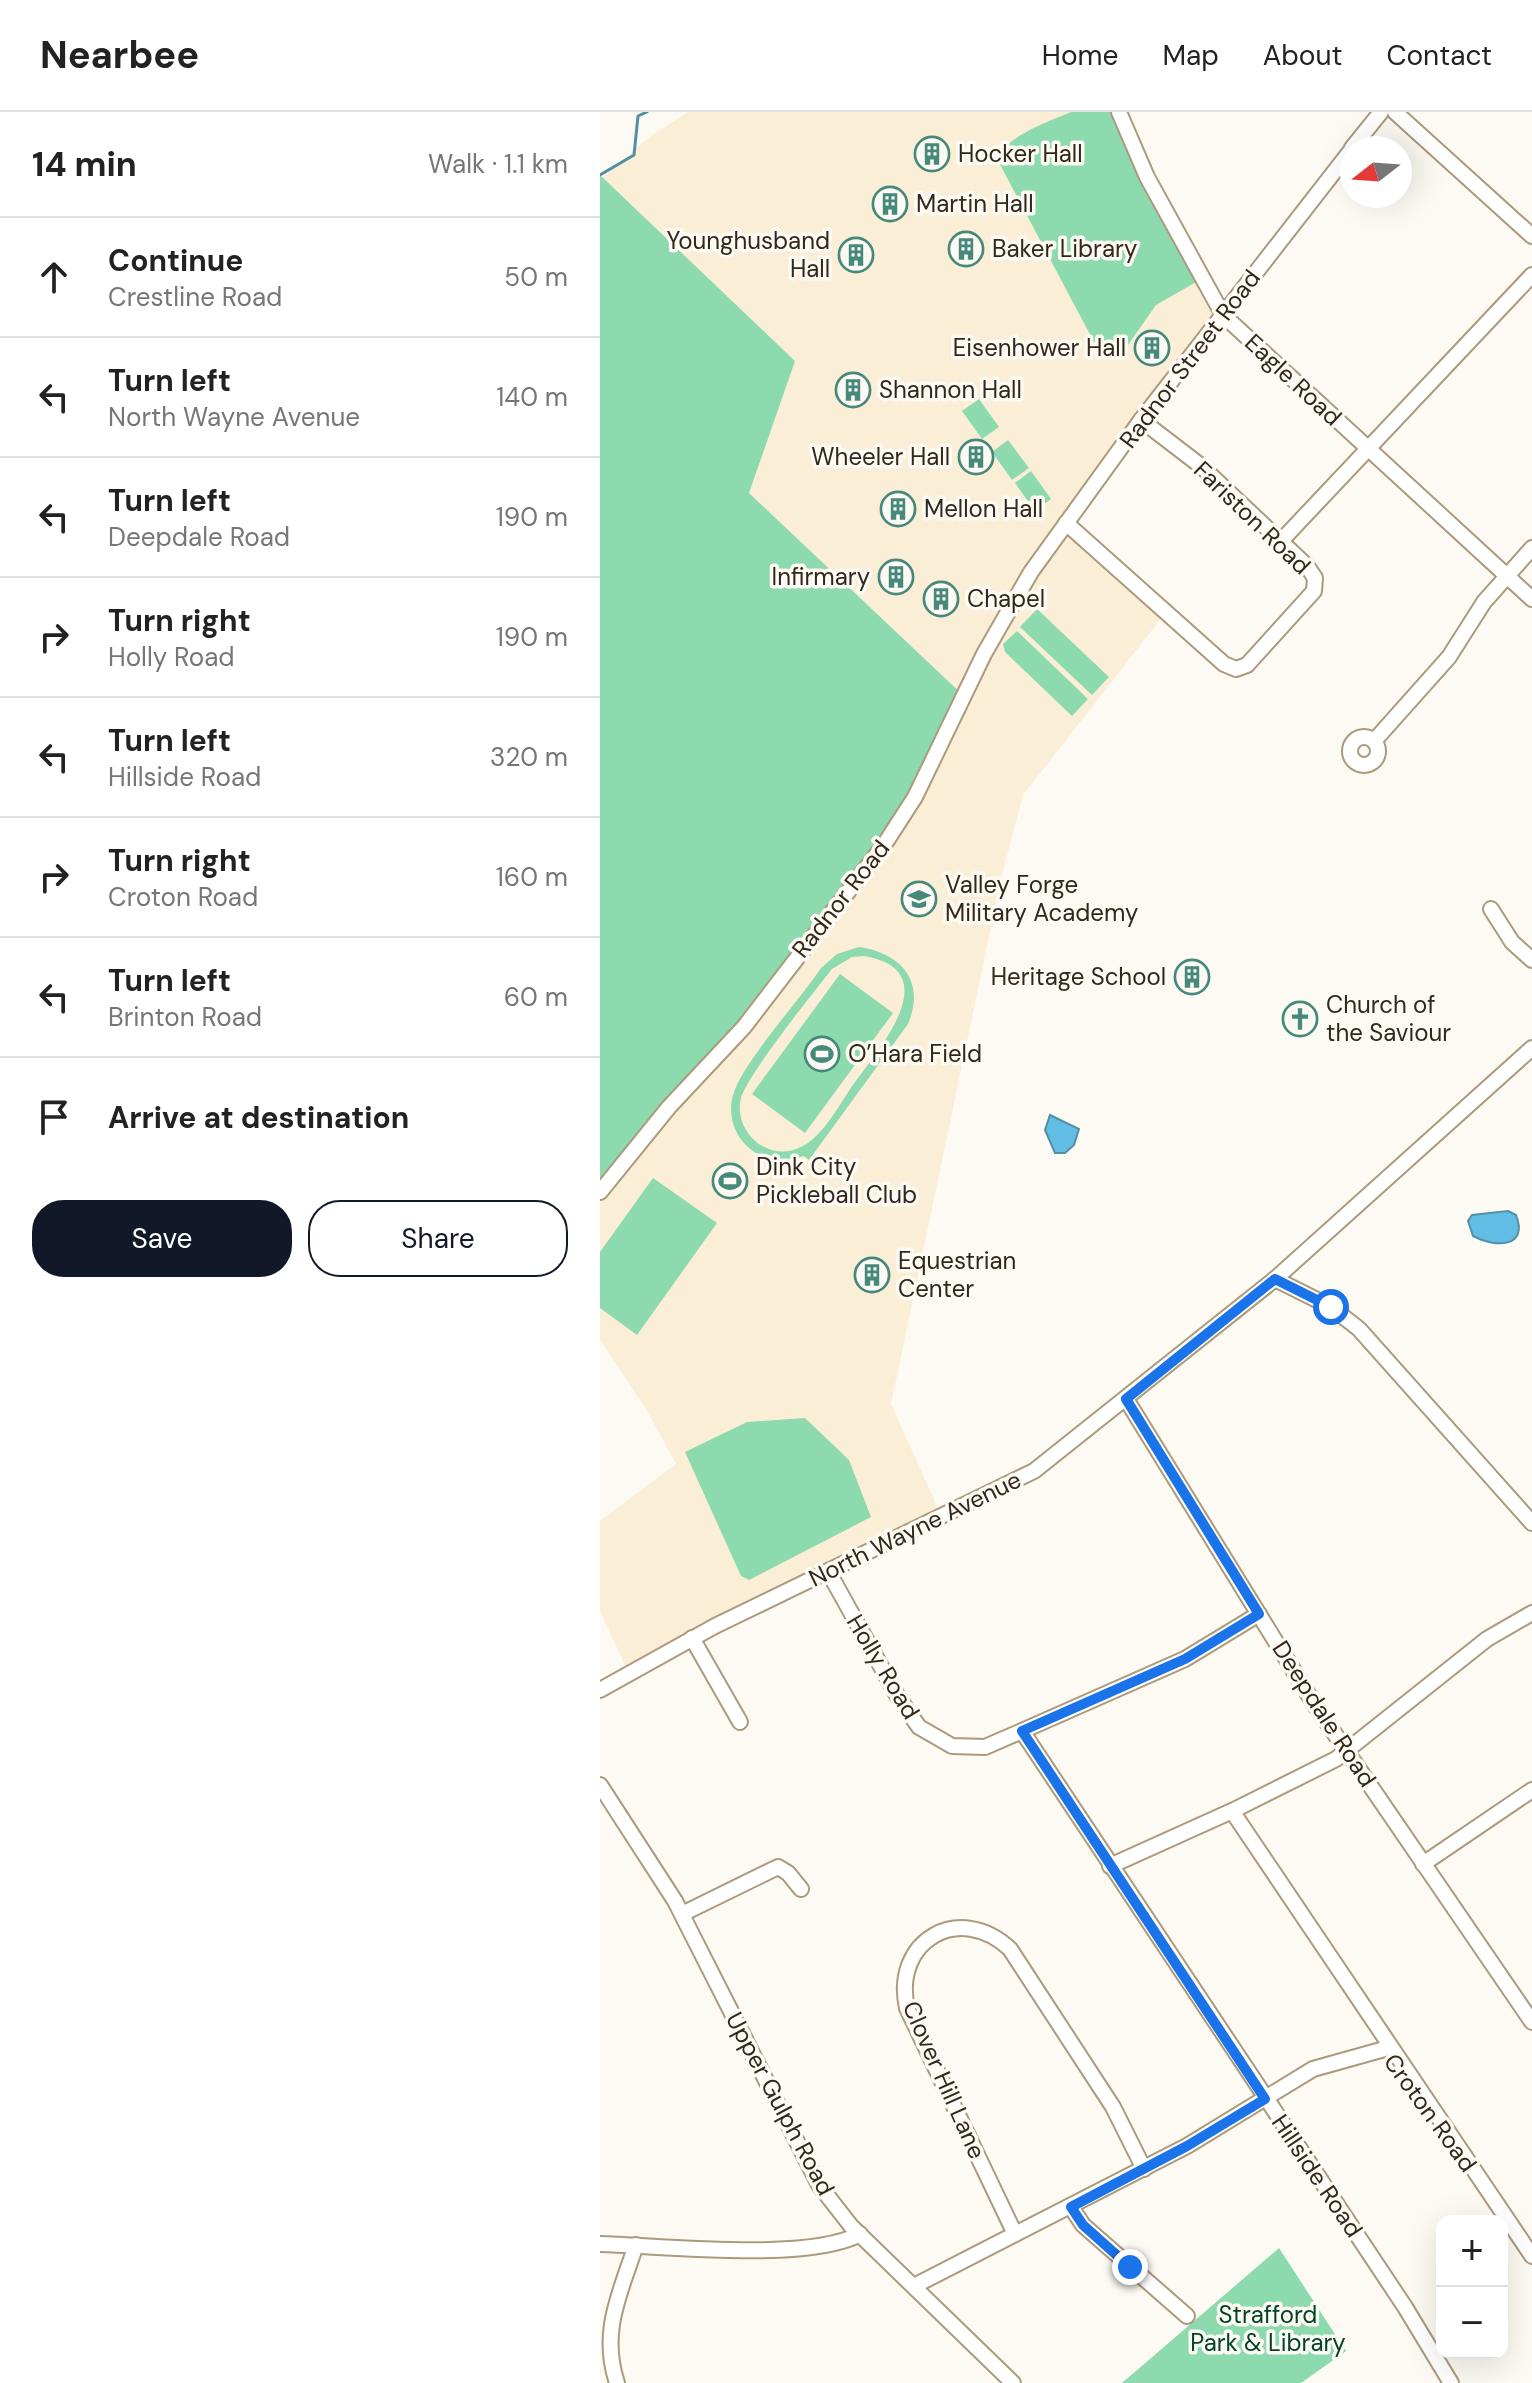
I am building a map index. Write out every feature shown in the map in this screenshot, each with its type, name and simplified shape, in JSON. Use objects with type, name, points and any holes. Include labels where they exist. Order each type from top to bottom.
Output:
[{"type":"street","name":"Eagle Road","points":[[1119,112],[1147,177],[1223,315],[1532,599]]},
{"type":"street","name":"Radnor Street Road","points":[[1362,136],[1381,112]]},
{"type":"street","points":[[1395,112],[1532,236]]},
{"type":"street","name":"Radnor Street Road","points":[[1031,572],[1141,420],[1340,164]]},
{"type":"street","points":[[1281,541],[1532,275]]},
{"type":"street","name":"Fariston Road","points":[[1066,523],[1224,664],[1236,669],[1247,665],[1314,591],[1315,578],[1307,566],[1201,466],[1141,420]]},
{"type":"street","points":[[1375,740],[1449,657],[1477,611],[1532,548]]},
{"type":"street","name":"Radnor Road","points":[[600,1192],[669,1107],[744,1027],[891,835],[915,797],[984,654],[1031,572]]},
{"type":"street","points":[[1491,909],[1512,942],[1532,960]]},
{"type":"street","name":"North Wayne Avenue","points":[[600,1690],[692,1638],[1015,1483],[1126,1399],[1275,1279],[1532,1048]]},
{"type":"street","points":[[1275,1279],[1331,1307],[1359,1329],[1532,1523]]},
{"type":"street","name":"Deepdale Road","points":[[1126,1399],[1347,1751],[1532,2022]]},
{"type":"street","name":"Holly Road","points":[[828,1571],[898,1697],[919,1727],[939,1741],[967,1748],[985,1747],[1185,1659],[1259,1614]]},
{"type":"street","points":[[1110,1866],[1232,1811],[1347,1751],[1487,1639],[1532,1613]]},
{"type":"street","points":[[692,1638],[740,1722]]},
{"type":"street","name":"Hillside Road","points":[[1022,1731],[1405,2307],[1451,2383]]},
{"type":"street","name":"Upper Gulph Road","points":[[600,1785],[682,1914],[805,2161],[835,2208],[1013,2383]]},
{"type":"street","points":[[1423,1864],[1532,1790]]},
{"type":"street","points":[[1232,1811],[1388,2048]]},
{"type":"street","points":[[682,1914],[778,1867],[788,1873],[801,1889]]},
{"type":"street","name":"Clover Hill Lane","points":[[1015,2234],[907,2008],[904,1982],[908,1964],[919,1947],[939,1932],[973,1928],[993,1935],[1010,1949],[1106,2095],[1144,2169]]},
{"type":"street","name":"Croton Road","points":[[914,2286],[1144,2169],[1313,2069],[1388,2048],[1532,2256]]},
{"type":"street","points":[[1071,2207],[1083,2225],[1187,2316]]},
{"type":"street","points":[[600,2244],[792,2249],[831,2245],[860,2234]]},
{"type":"street","points":[[617,2383],[609,2355],[609,2329],[613,2306],[636,2245]]},
{"type":"shaded area","name":"Valley Forge Military Academy","points":[[688,112],[1119,112],[1223,315],[1067,522],[1167,611],[1023,795],[1001,879],[891,1404],[942,1517],[629,1674],[600,1611],[600,1521],[676,1464],[646,1409],[600,1339],[600,1192],[964,696],[749,493],[794,361],[602,178],[652,135]]},
{"type":"green space","points":[[1071,112],[1112,112],[1198,281],[1156,305],[1128,345],[1113,349],[1094,342],[997,159],[1002,150],[1019,136]]},
{"type":"green space","points":[[600,175],[795,361],[749,493],[964,696],[915,797],[825,919],[604,1186],[600,1180]]},
{"type":"green space","points":[[979,399],[999,427],[982,439],[962,411]]},
{"type":"green space","points":[[1008,440],[1029,468],[1012,480],[992,452]]},
{"type":"green space","points":[[1031,471],[1051,499],[1035,511],[1015,483]]},
{"type":"green space","points":[[1037,609],[1109,677],[1092,695],[1020,627]]},
{"type":"green space","points":[[1017,631],[1088,699],[1072,716],[1005,652],[1003,644]]},
{"type":"green space","points":[[859,947],[874,950],[898,963],[911,982],[914,995],[908,1024],[809,1160],[804,1156],[781,1160],[767,1158],[753,1151],[738,1135],[732,1116],[733,1095],[759,1049],[821,968],[837,954]],"holes":[[[864,956],[889,964],[901,977],[904,993],[891,1031],[817,1135],[801,1147],[789,1151],[765,1148],[748,1132],[740,1110],[741,1098],[755,1071],[832,969],[852,957]]]},
{"type":"green space","name":"O’Hara Field","points":[[840,974],[893,1013],[805,1133],[752,1094]]},
{"type":"green space","points":[[653,1178],[717,1223],[637,1335],[600,1308],[600,1252]]},
{"type":"green space","points":[[805,1418],[849,1460],[871,1517],[749,1580],[741,1576],[685,1452],[747,1422]]},
{"type":"green space","name":"Strafford Park & Library","points":[[1279,2248],[1346,2351],[1301,2383],[1122,2383]]},
{"type":"water","points":[[1050,1115],[1079,1129],[1074,1145],[1065,1153],[1055,1153],[1045,1130]]},
{"type":"water","points":[[1508,1211],[1516,1215],[1519,1226],[1514,1239],[1500,1243],[1473,1236],[1468,1221],[1472,1215]]},
{"type":"waterway","points":[[600,175],[634,155],[638,116],[647,112]]},
{"type":"place","name":"Hocker Hall","points":[[932,154]]},
{"type":"place","name":"Martin Hall","points":[[890,204]]},
{"type":"place","name":"Baker Library","points":[[966,249]]},
{"type":"place","name":"Younghusband Hall","points":[[856,255]]},
{"type":"place","name":"Eisenhower Hall","points":[[1152,348]]},
{"type":"place","name":"Shannon Hall","points":[[853,390]]},
{"type":"place","name":"Wheeler Hall","points":[[976,457]]},
{"type":"place","name":"Mellon Hall","points":[[898,509]]},
{"type":"place","name":"Infirmary","points":[[896,577]]},
{"type":"place","name":"Chapel","points":[[941,599]]},
{"type":"place","name":"Valley Forge Military Academy","points":[[919,899]]},
{"type":"place","name":"Heritage School","points":[[1192,977]]},
{"type":"place","name":"Church of the Saviour","points":[[1300,1019]]},
{"type":"place","name":"O’Hara Field","points":[[822,1054]]},
{"type":"place","name":"Dink City Pickleball Club","points":[[730,1181]]},
{"type":"place","name":"Equestrian Center","points":[[872,1275]]},
{"type":"route","points":[[1130,2267],[1083,2225],[1071,2207],[1187,2146],[1265,2099],[1022,1731],[1185,1659],[1259,1614],[1126,1399],[1275,1279],[1331,1307]]}]
